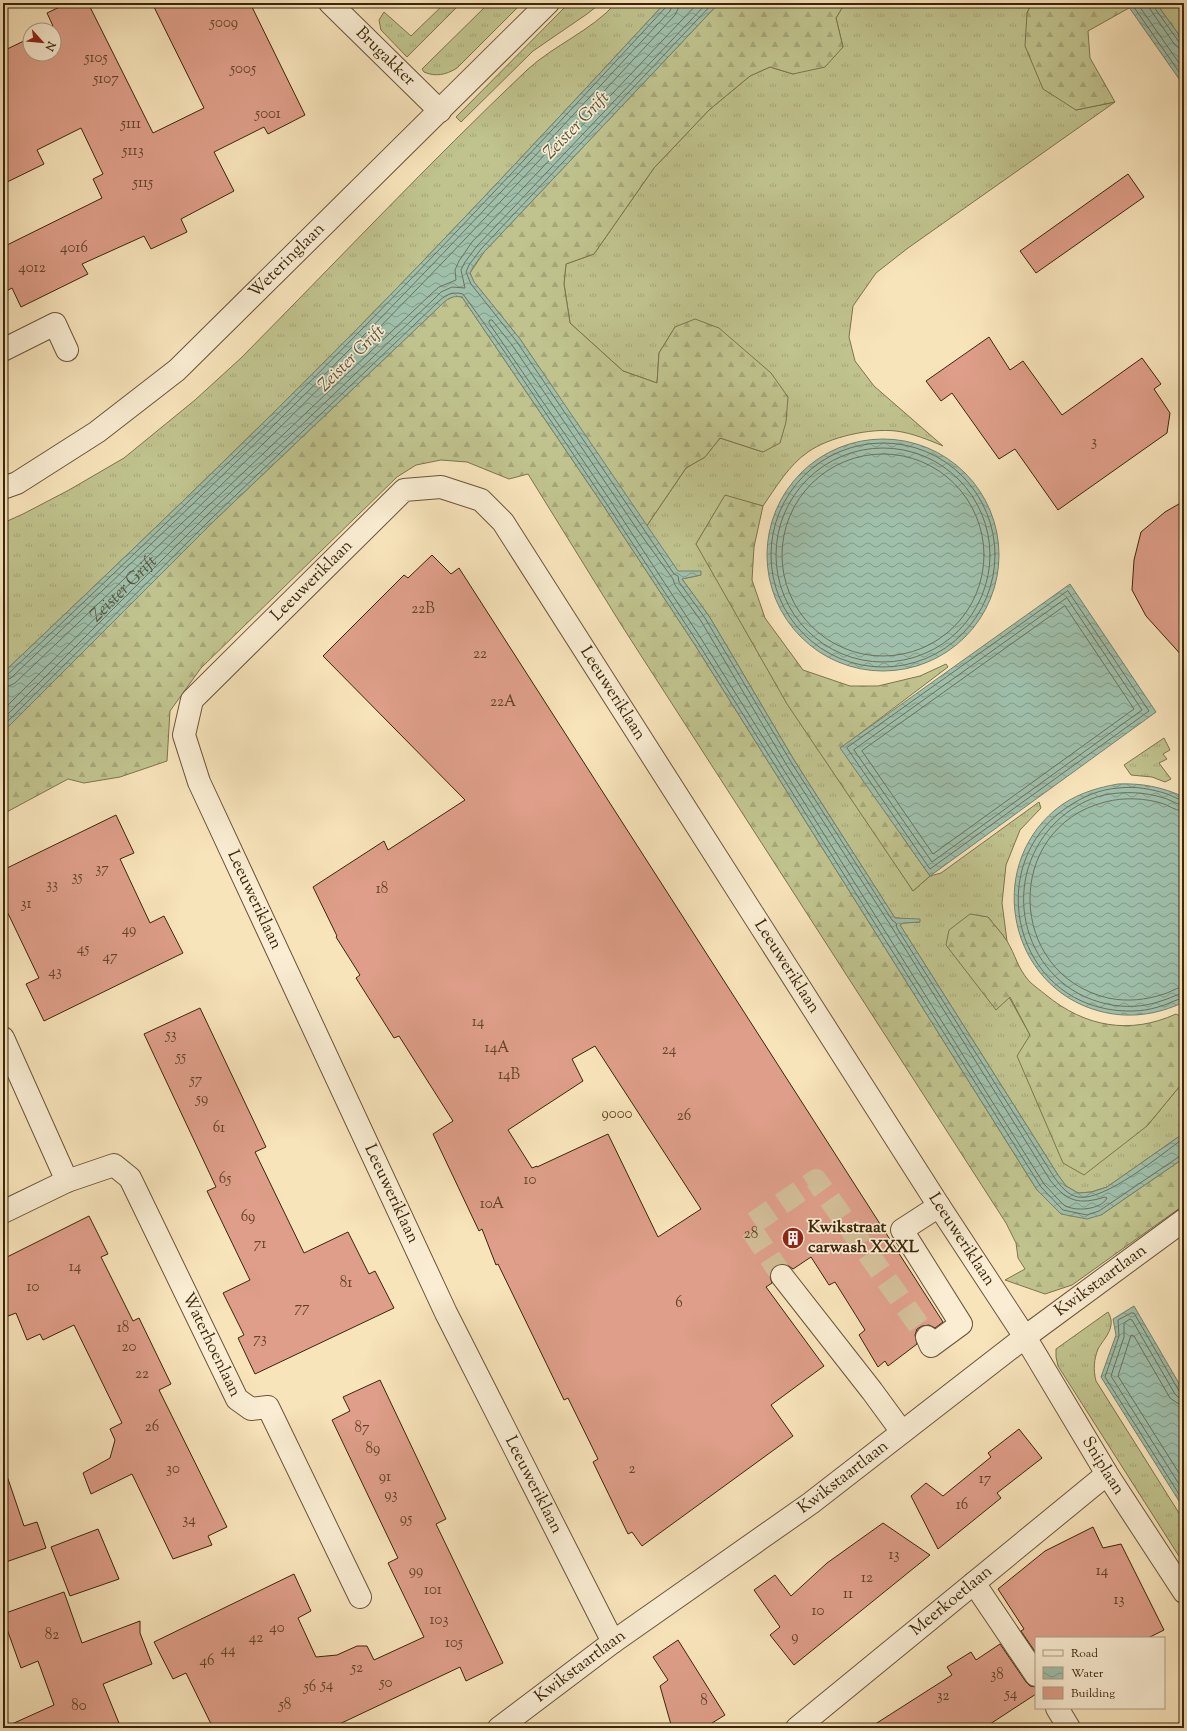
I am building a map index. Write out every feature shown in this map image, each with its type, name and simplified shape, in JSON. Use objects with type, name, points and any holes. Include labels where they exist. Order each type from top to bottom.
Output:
[{"type":"street","name":"Brugakker","points":[[330,3],[440,111]]},
{"type":"street","name":"Weteringlaan","points":[[3,488],[17,483],[97,432],[177,370],[548,3]]},
{"type":"street","points":[[3,350],[55,324],[67,350]]},
{"type":"street","name":"Leeuweriklaan","points":[[612,1642],[446,1313],[200,782],[184,735],[192,700],[404,490],[441,487],[481,500],[503,522],[939,1206],[1025,1337]]},
{"type":"street","points":[[3,1038],[66,1181]]},
{"type":"street","name":"Waterhoenlaan","points":[[3,1212],[66,1181],[114,1165],[130,1178],[237,1399],[251,1409],[268,1407],[360,1597]]},
{"type":"street","points":[[927,1337],[931,1346],[961,1324],[902,1230],[939,1206]]},
{"type":"street","name":"Kwikstaartlaan","points":[[499,1728],[612,1642],[811,1503],[1025,1337],[1184,1220]]},
{"type":"street","points":[[782,1276],[872,1391],[902,1432]]},
{"type":"street","name":"Sniplaan","points":[[1025,1337],[1107,1474],[1184,1592]]},
{"type":"street","name":"Meerkoetlaan","points":[[797,1728],[1107,1474]]},
{"type":"street","points":[[974,1583],[1035,1674]]},
{"type":"street","points":[[1058,1709],[1069,1728]]},
{"type":"green space","points":[[445,3],[461,3],[407,57],[381,30],[379,20],[384,12],[411,36]]},
{"type":"green space","points":[[489,3],[522,3],[457,68],[440,74],[428,74],[424,72],[422,69]]},
{"type":"green space","points":[[569,3],[601,3],[533,51],[461,122],[456,117]]},
{"type":"green space","points":[[616,3],[665,3],[475,207],[359,327],[138,545],[3,673],[3,523],[69,490],[124,458],[195,400],[241,358],[418,177],[527,70],[549,53],[595,22]]},
{"type":"green space","points":[[719,3],[845,3],[836,18],[843,47],[825,67],[793,74],[770,67],[750,76],[709,110],[654,168],[594,254],[566,264],[564,284],[570,323],[623,371],[657,383],[659,353],[675,327],[695,319],[719,328],[771,373],[788,397],[786,422],[780,443],[763,452],[720,438],[705,457],[686,468],[646,527],[520,339],[474,282],[470,273],[484,252]]},
{"type":"green space","points":[[845,3],[1032,3],[1027,13],[1076,110],[1115,102],[908,248],[876,273],[853,306],[849,337],[855,361],[874,386],[943,446],[908,433],[886,430],[862,432],[827,442],[808,452],[795,463],[783,477],[763,506],[725,496],[696,544],[913,891],[930,876],[941,873],[1039,802],[1041,808],[1020,830],[1006,865],[1002,903],[1007,941],[988,917],[996,1010],[1009,997],[1030,1035],[1147,1126],[1184,1081],[1184,1133],[1107,1187],[1091,1192],[1078,1193],[1066,1186],[1058,1175],[900,925],[903,923],[920,922],[895,918],[794,760],[709,616],[682,579],[701,575],[678,572],[646,527],[686,468],[705,457],[720,438],[763,452],[675,327],[659,353],[657,383],[623,371],[570,323],[564,284],[566,264],[594,254],[654,168],[709,110],[750,76],[770,67],[793,74],[843,47],[836,18]]},
{"type":"green space","points":[[1032,3],[1126,3],[1129,8],[1088,31],[1090,58],[1115,102],[1076,110],[1043,89],[1025,46],[1027,13]]},
{"type":"green space","points":[[1156,3],[1184,3],[1184,42]]},
{"type":"green space","points":[[455,296],[462,297],[605,508],[695,645],[1037,1190],[1101,1215],[1184,1158],[1184,1205],[1072,1285],[1045,1294],[1005,1280],[1025,1269],[1018,1258],[1016,1243],[1006,1223],[622,626],[528,474],[509,479],[467,462],[441,460],[416,465],[397,477],[201,668],[170,711],[167,761],[120,777],[84,783],[68,779],[3,814],[3,732],[216,519],[446,300]]},
{"type":"green space","points":[[725,495],[763,506],[754,547],[752,580],[765,618],[803,670],[850,686],[878,686],[920,676],[946,664],[948,667],[841,748],[930,876],[913,891],[787,704],[696,544]]},
{"type":"green space","points":[[1164,738],[1170,750],[1163,754],[1167,759],[1159,763],[1171,779],[1165,782],[1152,777],[1131,775],[1124,765]]},
{"type":"green space","points":[[970,914],[988,917],[1007,941],[1022,971],[1029,981],[1061,1006],[1076,1014],[1092,1021],[1125,1026],[1159,1021],[1176,1014],[1184,1018],[1184,1081],[1147,1126],[1084,1175],[1063,1163],[1017,1056],[1030,1035],[1010,997],[996,1010],[946,945],[949,930]]},
{"type":"green space","points":[[1108,1312],[1111,1327],[1098,1349],[1094,1365],[1096,1381],[1184,1521],[1184,1564],[1058,1366],[1056,1349]]},
{"type":"water","name":"Zeister Grift","points":[[665,3],[719,3],[484,252],[470,273],[474,282],[520,339],[678,571],[701,571],[701,575],[682,579],[709,616],[794,760],[895,918],[920,919],[920,922],[903,923],[900,925],[1066,1186],[1078,1193],[1092,1192],[1107,1187],[1184,1133],[1184,1158],[1101,1215],[1087,1219],[1061,1214],[1037,1190],[695,645],[605,508],[462,297],[452,297],[447,300],[216,519],[3,732],[3,673],[138,545],[359,327],[475,207]]},
{"type":"water","points":[[1126,3],[1156,3],[1184,42],[1184,86]]},
{"type":"water","points":[[872,439],[894,439],[917,444],[938,452],[957,465],[973,481],[986,500],[994,521],[999,544],[997,578],[986,610],[973,629],[957,645],[938,658],[917,666],[894,671],[872,671],[849,666],[828,658],[809,645],[793,629],[780,610],[772,589],[767,566],[767,544],[772,521],[780,500],[793,481],[809,465],[828,452],[849,444]]},
{"type":"water","points":[[1070,584],[1156,712],[930,876],[840,748]]},
{"type":"water","points":[[1118,784],[1152,786],[1184,797],[1184,1002],[1153,1013],[1121,1015],[1099,1011],[1069,998],[1045,978],[1027,953],[1017,924],[1014,894],[1019,863],[1033,835],[1055,810],[1069,800],[1093,790]]},
{"type":"water","points":[[1134,1306],[1184,1392],[1184,1509],[1101,1377],[1116,1335],[1113,1319]]},
{"type":"building","points":[[68,3],[88,3],[153,133],[204,108],[152,3],[250,3],[305,115],[268,134],[264,127],[214,152],[234,191],[181,219],[187,232],[151,249],[144,236],[82,264],[88,274],[21,307],[12,288],[3,293],[3,247],[102,198],[93,179],[103,174],[81,128],[37,150],[44,164],[3,184],[3,51],[22,42],[22,62],[62,62],[62,22],[51,22],[47,13]]},
{"type":"building","points":[[1128,174],[1144,197],[1036,273],[1020,251]]},
{"type":"building","points":[[989,337],[1010,370],[1023,361],[1062,415],[1142,358],[1161,384],[1154,389],[1170,413],[1167,433],[1058,510],[1015,449],[999,459],[952,393],[941,401],[926,381]]},
{"type":"building","points":[[1184,501],[1184,658],[1146,616],[1132,590],[1134,560],[1141,532],[1165,512]]},
{"type":"building","points":[[432,555],[451,574],[459,568],[943,1322],[935,1328],[929,1325],[922,1326],[917,1329],[915,1335],[917,1344],[888,1366],[885,1361],[878,1367],[859,1335],[865,1330],[835,1282],[829,1285],[811,1257],[793,1269],[786,1264],[775,1266],[770,1272],[772,1283],[766,1287],[824,1366],[771,1405],[793,1436],[642,1546],[632,1532],[628,1534],[593,1462],[598,1459],[568,1398],[564,1400],[498,1264],[496,1265],[482,1229],[479,1231],[433,1134],[453,1121],[399,1036],[394,1038],[356,978],[360,975],[336,937],[337,936],[313,887],[384,841],[388,850],[465,800],[323,656],[404,575],[408,578]],"holes":[[[595,1046],[701,1209],[658,1237],[608,1134],[532,1168],[508,1130],[583,1081],[572,1059]]]},
{"type":"building","points":[[116,815],[134,853],[120,859],[150,923],[164,916],[183,953],[44,1021],[26,984],[39,978],[3,903],[3,870]]},
{"type":"building","points":[[200,1008],[266,1147],[255,1152],[304,1253],[348,1232],[369,1274],[375,1271],[394,1308],[255,1374],[238,1338],[244,1335],[223,1293],[250,1280],[207,1191],[216,1187],[144,1034]]},
{"type":"building","points":[[89,1216],[108,1254],[101,1257],[133,1321],[139,1318],[171,1384],[159,1390],[227,1527],[208,1536],[212,1545],[173,1559],[132,1474],[91,1494],[83,1473],[110,1458],[115,1440],[110,1429],[122,1423],[74,1325],[43,1340],[40,1334],[27,1340],[16,1313],[3,1318],[3,1259]]},
{"type":"building","points":[[380,1380],[446,1519],[436,1524],[503,1663],[466,1681],[460,1667],[331,1728],[213,1728],[186,1673],[173,1679],[154,1642],[294,1574],[311,1611],[298,1618],[316,1657],[337,1655],[357,1646],[367,1646],[374,1660],[424,1637],[388,1563],[398,1558],[332,1420],[350,1411],[343,1397]]},
{"type":"building","points":[[1019,1429],[1042,1458],[997,1493],[1001,1498],[938,1549],[911,1496],[926,1483],[943,1496],[991,1457],[988,1453]]},
{"type":"building","points":[[7,1476],[24,1526],[37,1522],[46,1548],[3,1563],[3,1477]]},
{"type":"building","points":[[883,1523],[930,1555],[794,1665],[770,1635],[780,1627],[754,1590],[775,1575],[791,1596],[827,1563]]},
{"type":"building","points":[[1093,1527],[1103,1548],[1121,1544],[1164,1630],[1150,1637],[1035,1637],[1035,1652],[1021,1631],[1024,1629],[998,1589],[1045,1551]]},
{"type":"building","points":[[98,1529],[119,1579],[70,1596],[51,1547]]},
{"type":"building","points":[[64,1592],[82,1643],[140,1621],[140,1633],[152,1664],[103,1684],[121,1728],[3,1728],[54,1705],[38,1661],[21,1668],[3,1618],[3,1614]]},
{"type":"building","points":[[678,1640],[725,1715],[704,1728],[672,1728],[660,1686],[668,1680],[653,1657]]},
{"type":"building","points":[[1000,1644],[1026,1682],[1030,1686],[1035,1687],[1035,1695],[984,1728],[869,1728],[952,1675],[947,1667],[971,1652],[976,1660]]},
{"type":"tunnel","points":[[782,1276],[749,1226],[816,1180],[927,1337]]},
{"type":"place","name":"Kwikstraat carwash XXXL","points":[[793,1238]]}]
